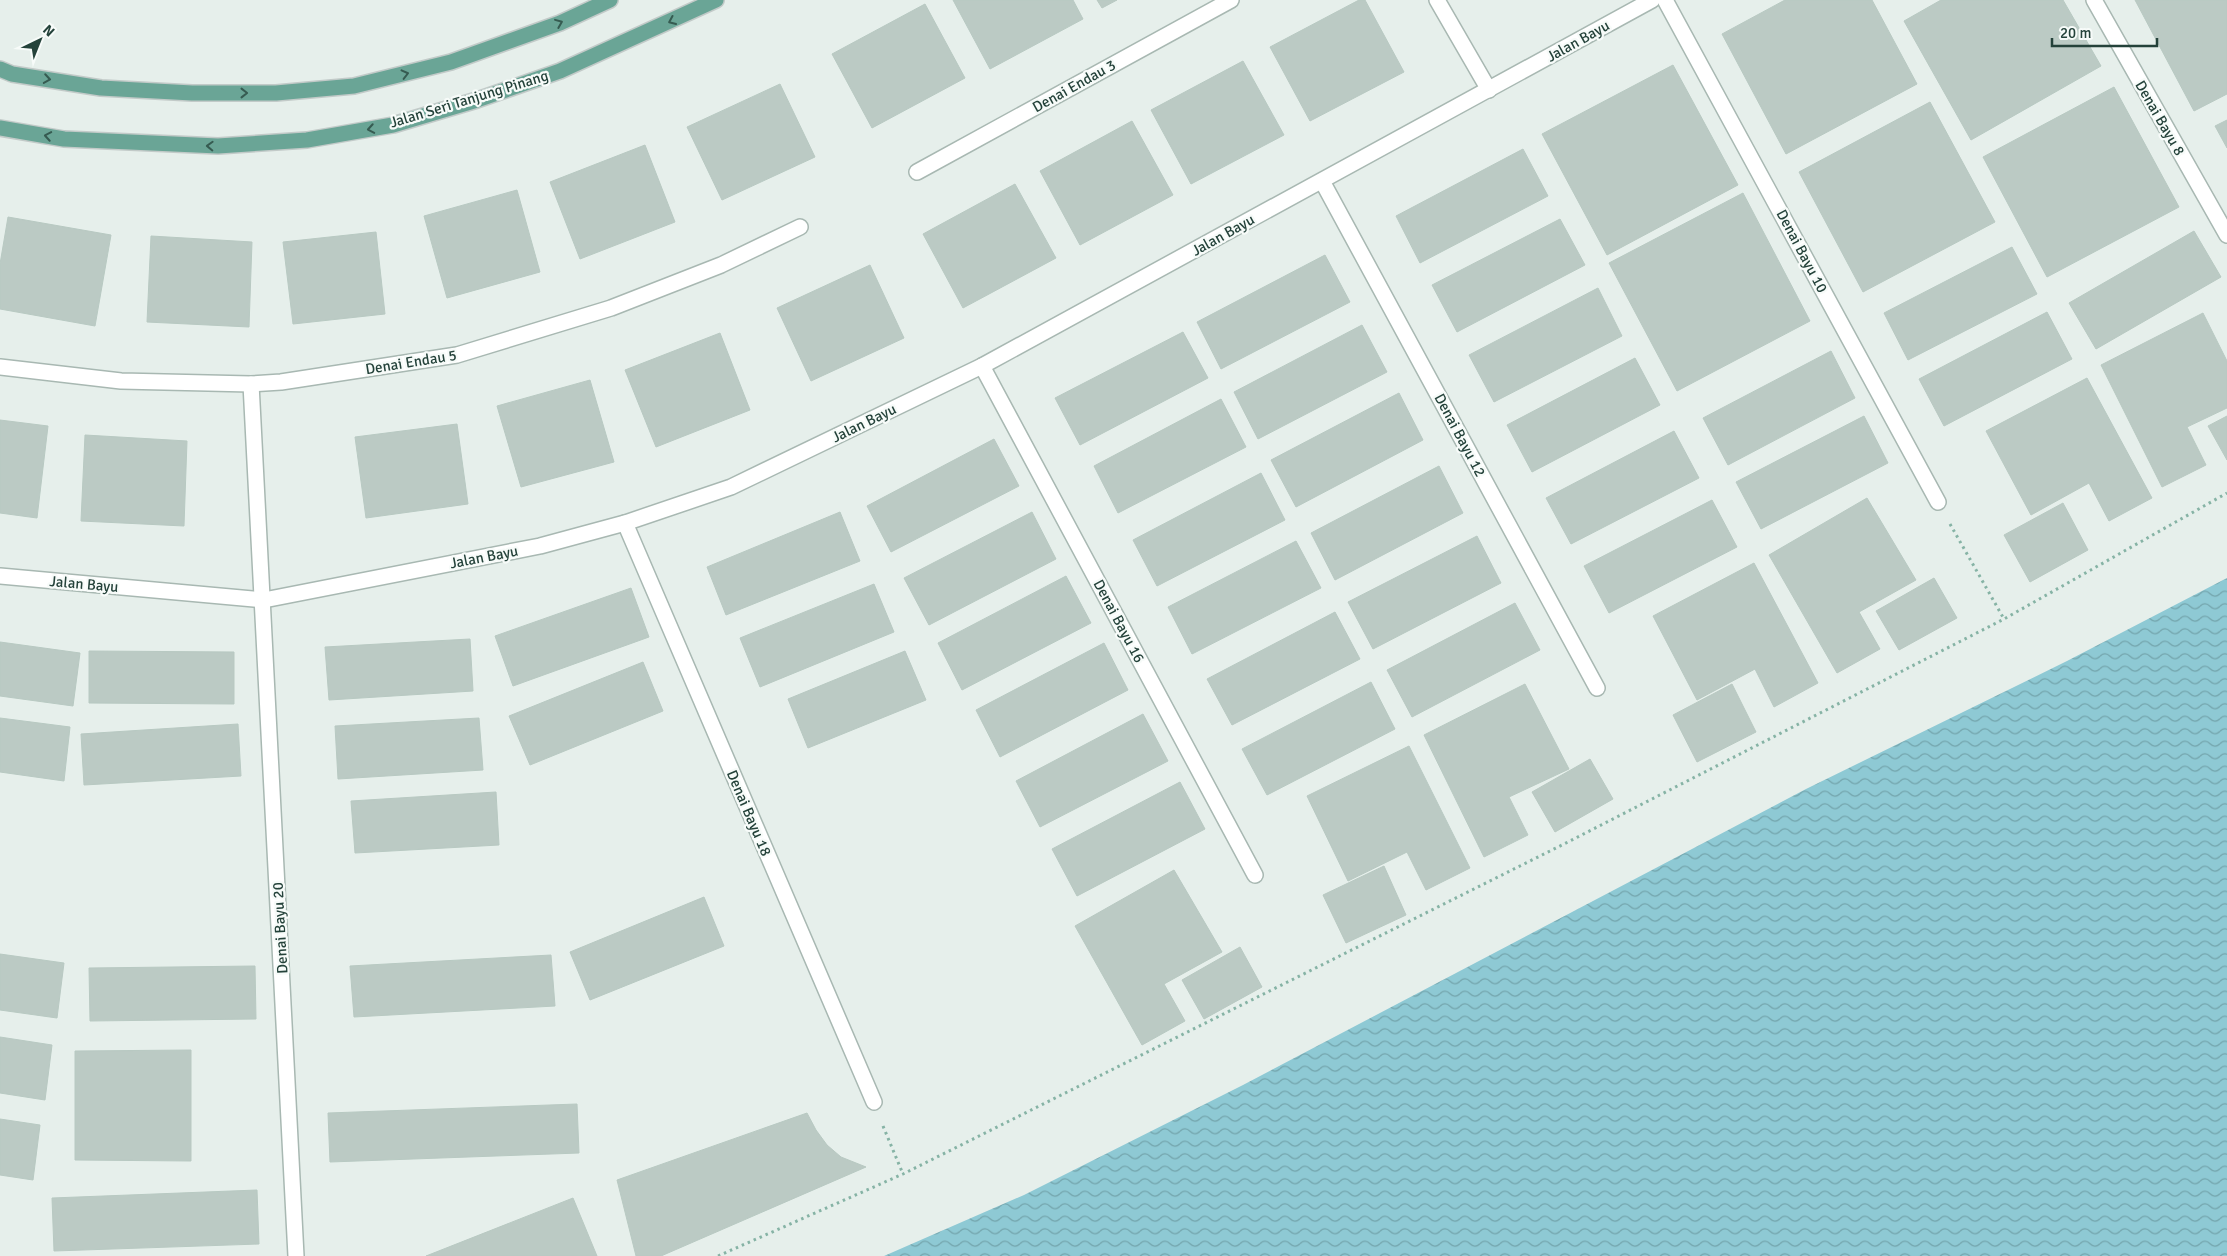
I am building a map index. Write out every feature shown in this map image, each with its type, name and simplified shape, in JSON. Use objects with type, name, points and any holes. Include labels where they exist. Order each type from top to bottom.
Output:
[{"type":"main road","points":[[0,69],[12,74],[102,88],[192,93],[276,93],[354,86],[451,62],[560,23],[610,0]]},
{"type":"main road","name":"Jalan Seri Tanjung Pinang","points":[[0,128],[64,139],[218,146],[307,140],[394,125],[477,100],[560,71],[716,0]]},
{"type":"street","name":"Denai Endau 3","points":[[917,172],[1231,0]]},
{"type":"street","points":[[1437,0],[1488,90]]},
{"type":"street","name":"Jalan Bayu","points":[[0,576],[264,600],[540,546],[625,523],[731,487],[982,366],[1652,0]]},
{"type":"street","name":"Denai Bayu 10","points":[[1665,0],[1938,502]]},
{"type":"street","name":"Denai Bayu 8","points":[[2094,0],[2227,236]]},
{"type":"street","name":"Denai Bayu 12","points":[[1322,181],[1597,688]]},
{"type":"street","name":"Denai Endau 5","points":[[0,367],[121,382],[251,384],[281,382],[457,355],[611,308],[721,265],[800,228]]},
{"type":"street","name":"Denai Bayu 16","points":[[982,366],[1255,875]]},
{"type":"street","name":"Denai Bayu 20","points":[[251,384],[264,600],[296,1256]]},
{"type":"street","name":"Denai Bayu 18","points":[[625,523],[874,1102]]},
{"type":"path","points":[[718,1256],[903,1174],[1556,849],[2004,619],[2227,493]]},
{"type":"path","points":[[1938,502],[2004,619]]},
{"type":"path","points":[[874,1102],[903,1174]]},
{"type":"water","points":[[2227,578],[2227,1256],[884,1256],[1024,1195],[1243,1085],[1806,789],[2067,661]]},
{"type":"building","points":[[953,0],[1073,0],[1083,19],[990,69]]},
{"type":"building","points":[[1097,0],[1117,0],[1102,8]]},
{"type":"building","points":[[1359,0],[1365,0],[1404,72],[1310,121],[1270,47]]},
{"type":"building","points":[[1785,0],[1872,0],[1917,84],[1786,154],[1722,34]]},
{"type":"building","points":[[1941,0],[2063,0],[2101,66],[1971,140],[1904,21]]},
{"type":"building","points":[[2135,0],[2227,0],[2227,94],[2194,111]]},
{"type":"building","points":[[925,4],[965,78],[872,128],[832,54]]},
{"type":"building","points":[[1243,61],[1284,135],[1191,184],[1151,110]]},
{"type":"building","points":[[1673,65],[1738,185],[1607,255],[1542,134]]},
{"type":"building","points":[[780,84],[815,157],[722,200],[687,127]]},
{"type":"building","points":[[2114,87],[2179,207],[2047,277],[1983,157]]},
{"type":"building","points":[[1930,102],[1995,222],[1863,292],[1799,172]]},
{"type":"building","points":[[2227,120],[2227,148],[2215,126]]},
{"type":"building","points":[[1132,121],[1173,195],[1080,245],[1040,171]]},
{"type":"building","points":[[645,145],[675,222],[580,259],[550,182]]},
{"type":"building","points":[[1523,149],[1548,196],[1420,263],[1396,216]]},
{"type":"building","points":[[1015,184],[1056,258],[963,308],[923,234]]},
{"type":"building","points":[[517,190],[540,272],[447,298],[424,216]]},
{"type":"building","points":[[1743,193],[1810,321],[1677,391],[1609,263]]},
{"type":"building","points":[[8,217],[111,235],[95,326],[0,309],[0,264]]},
{"type":"building","points":[[1560,219],[1585,265],[1457,332],[1432,285]]},
{"type":"building","points":[[2194,231],[2221,277],[2096,349],[2069,303]]},
{"type":"building","points":[[376,232],[385,314],[293,324],[283,242]]},
{"type":"building","points":[[151,236],[252,242],[249,327],[147,322]]},
{"type":"building","points":[[2012,247],[2037,294],[1908,360],[1884,313]]},
{"type":"building","points":[[1325,255],[1350,302],[1221,369],[1197,322]]},
{"type":"building","points":[[870,265],[904,338],[811,381],[777,308]]},
{"type":"building","points":[[1598,288],[1622,336],[1494,402],[1469,355]]},
{"type":"building","points":[[2047,312],[2072,359],[1944,426],[1919,379]]},
{"type":"building","points":[[2203,313],[2227,361],[2227,408],[2187,427],[2206,465],[2162,487],[2101,365]]},
{"type":"building","points":[[1362,325],[1387,372],[1258,439],[1234,392]]},
{"type":"building","points":[[1183,332],[1208,378],[1080,445],[1055,398]]},
{"type":"building","points":[[720,333],[750,410],[656,447],[625,370]]},
{"type":"building","points":[[1831,351],[1855,398],[1728,465],[1703,418]]},
{"type":"building","points":[[1635,358],[1660,405],[1532,472],[1507,425]]},
{"type":"building","points":[[2087,378],[2152,498],[2109,521],[2089,483],[2031,515],[1986,431]]},
{"type":"building","points":[[590,380],[614,462],[521,487],[497,406]]},
{"type":"building","points":[[1399,393],[1423,440],[1296,507],[1271,460]]},
{"type":"building","points":[[1221,399],[1246,447],[1118,513],[1094,466]]},
{"type":"building","points":[[1864,416],[1888,463],[1761,529],[1736,482]]},
{"type":"building","points":[[2227,416],[2227,460],[2208,426]]},
{"type":"building","points":[[0,420],[48,426],[37,518],[0,513]]},
{"type":"building","points":[[457,424],[468,504],[366,518],[355,437]]},
{"type":"building","points":[[1674,431],[1699,478],[1571,544],[1546,498]]},
{"type":"building","points":[[85,435],[187,441],[184,526],[81,521]]},
{"type":"building","points":[[994,439],[1019,486],[891,552],[867,506]]},
{"type":"building","points":[[1439,466],[1463,513],[1335,580],[1311,533]]},
{"type":"building","points":[[1261,473],[1285,520],[1157,586],[1133,540]]},
{"type":"building","points":[[1867,498],[1916,580],[1859,612],[1880,649],[1837,673],[1769,555]]},
{"type":"building","points":[[1712,500],[1737,547],[1609,613],[1584,566]]},
{"type":"building","points":[[2063,503],[2088,550],[2030,582],[2004,535]]},
{"type":"building","points":[[840,512],[860,561],[726,615],[707,567]]},
{"type":"building","points":[[1032,512],[1056,559],[929,625],[904,578]]},
{"type":"building","points":[[1477,536],[1501,583],[1373,649],[1348,602]]},
{"type":"building","points":[[1296,541],[1321,588],[1192,654],[1168,607]]},
{"type":"building","points":[[1754,563],[1818,683],[1774,707],[1755,669],[1697,700],[1653,616]]},
{"type":"building","points":[[1066,576],[1091,623],[962,690],[938,643]]},
{"type":"building","points":[[1934,578],[1957,618],[1899,650],[1876,611]]},
{"type":"building","points":[[874,584],[894,632],[760,687],[740,638]]},
{"type":"building","points":[[631,588],[649,637],[513,686],[495,636]]},
{"type":"building","points":[[1515,603],[1540,650],[1412,717],[1387,670]]},
{"type":"building","points":[[1335,612],[1360,659],[1232,725],[1207,679]]},
{"type":"building","points":[[470,639],[473,691],[329,700],[325,647]]},
{"type":"building","points":[[0,642],[80,653],[73,706],[0,696]]},
{"type":"building","points":[[1104,643],[1128,690],[1000,757],[976,710]]},
{"type":"building","points":[[89,651],[234,652],[234,704],[89,703]]},
{"type":"building","points":[[905,651],[926,700],[808,748],[788,699]]},
{"type":"building","points":[[643,662],[663,711],[530,765],[509,716]]},
{"type":"building","points":[[1371,682],[1395,729],[1267,795],[1242,749]]},
{"type":"building","points":[[1525,684],[1569,769],[1509,797],[1528,835],[1484,857],[1424,735]]},
{"type":"building","points":[[1732,684],[1756,732],[1697,762],[1673,715]]},
{"type":"building","points":[[1143,714],[1168,761],[1040,827],[1016,781]]},
{"type":"building","points":[[0,718],[70,727],[64,781],[0,772]]},
{"type":"building","points":[[479,718],[483,770],[338,779],[335,726]]},
{"type":"building","points":[[238,724],[241,776],[84,785],[81,734]]},
{"type":"building","points":[[1409,746],[1470,868],[1426,890],[1407,852],[1348,881],[1307,796]]},
{"type":"building","points":[[1590,759],[1613,799],[1555,832],[1532,792]]},
{"type":"building","points":[[1180,782],[1205,829],[1077,896],[1052,849]]},
{"type":"building","points":[[496,792],[499,845],[355,853],[351,801]]},
{"type":"building","points":[[1384,866],[1406,915],[1346,943],[1323,895]]},
{"type":"building","points":[[1174,870],[1222,952],[1164,984],[1185,1021],[1142,1045],[1075,926]]},
{"type":"building","points":[[704,897],[724,946],[590,1000],[570,952]]},
{"type":"building","points":[[1240,947],[1262,987],[1204,1019],[1182,980]]},
{"type":"building","points":[[0,954],[64,963],[57,1018],[0,1010]]},
{"type":"building","points":[[551,955],[555,1006],[354,1017],[350,966]]},
{"type":"building","points":[[255,966],[256,1019],[90,1021],[89,968]]},
{"type":"building","points":[[0,1037],[52,1045],[45,1100],[0,1093]]},
{"type":"building","points":[[191,1050],[191,1161],[75,1160],[75,1051]]},
{"type":"building","points":[[577,1104],[579,1153],[330,1162],[328,1113]]},
{"type":"building","points":[[807,1113],[827,1145],[841,1157],[866,1167],[661,1256],[636,1256],[617,1180]]},
{"type":"building","points":[[0,1119],[40,1125],[33,1180],[0,1175]]},
{"type":"building","points":[[257,1190],[259,1244],[54,1251],[52,1198]]},
{"type":"building","points":[[573,1198],[597,1256],[426,1256]]}]
